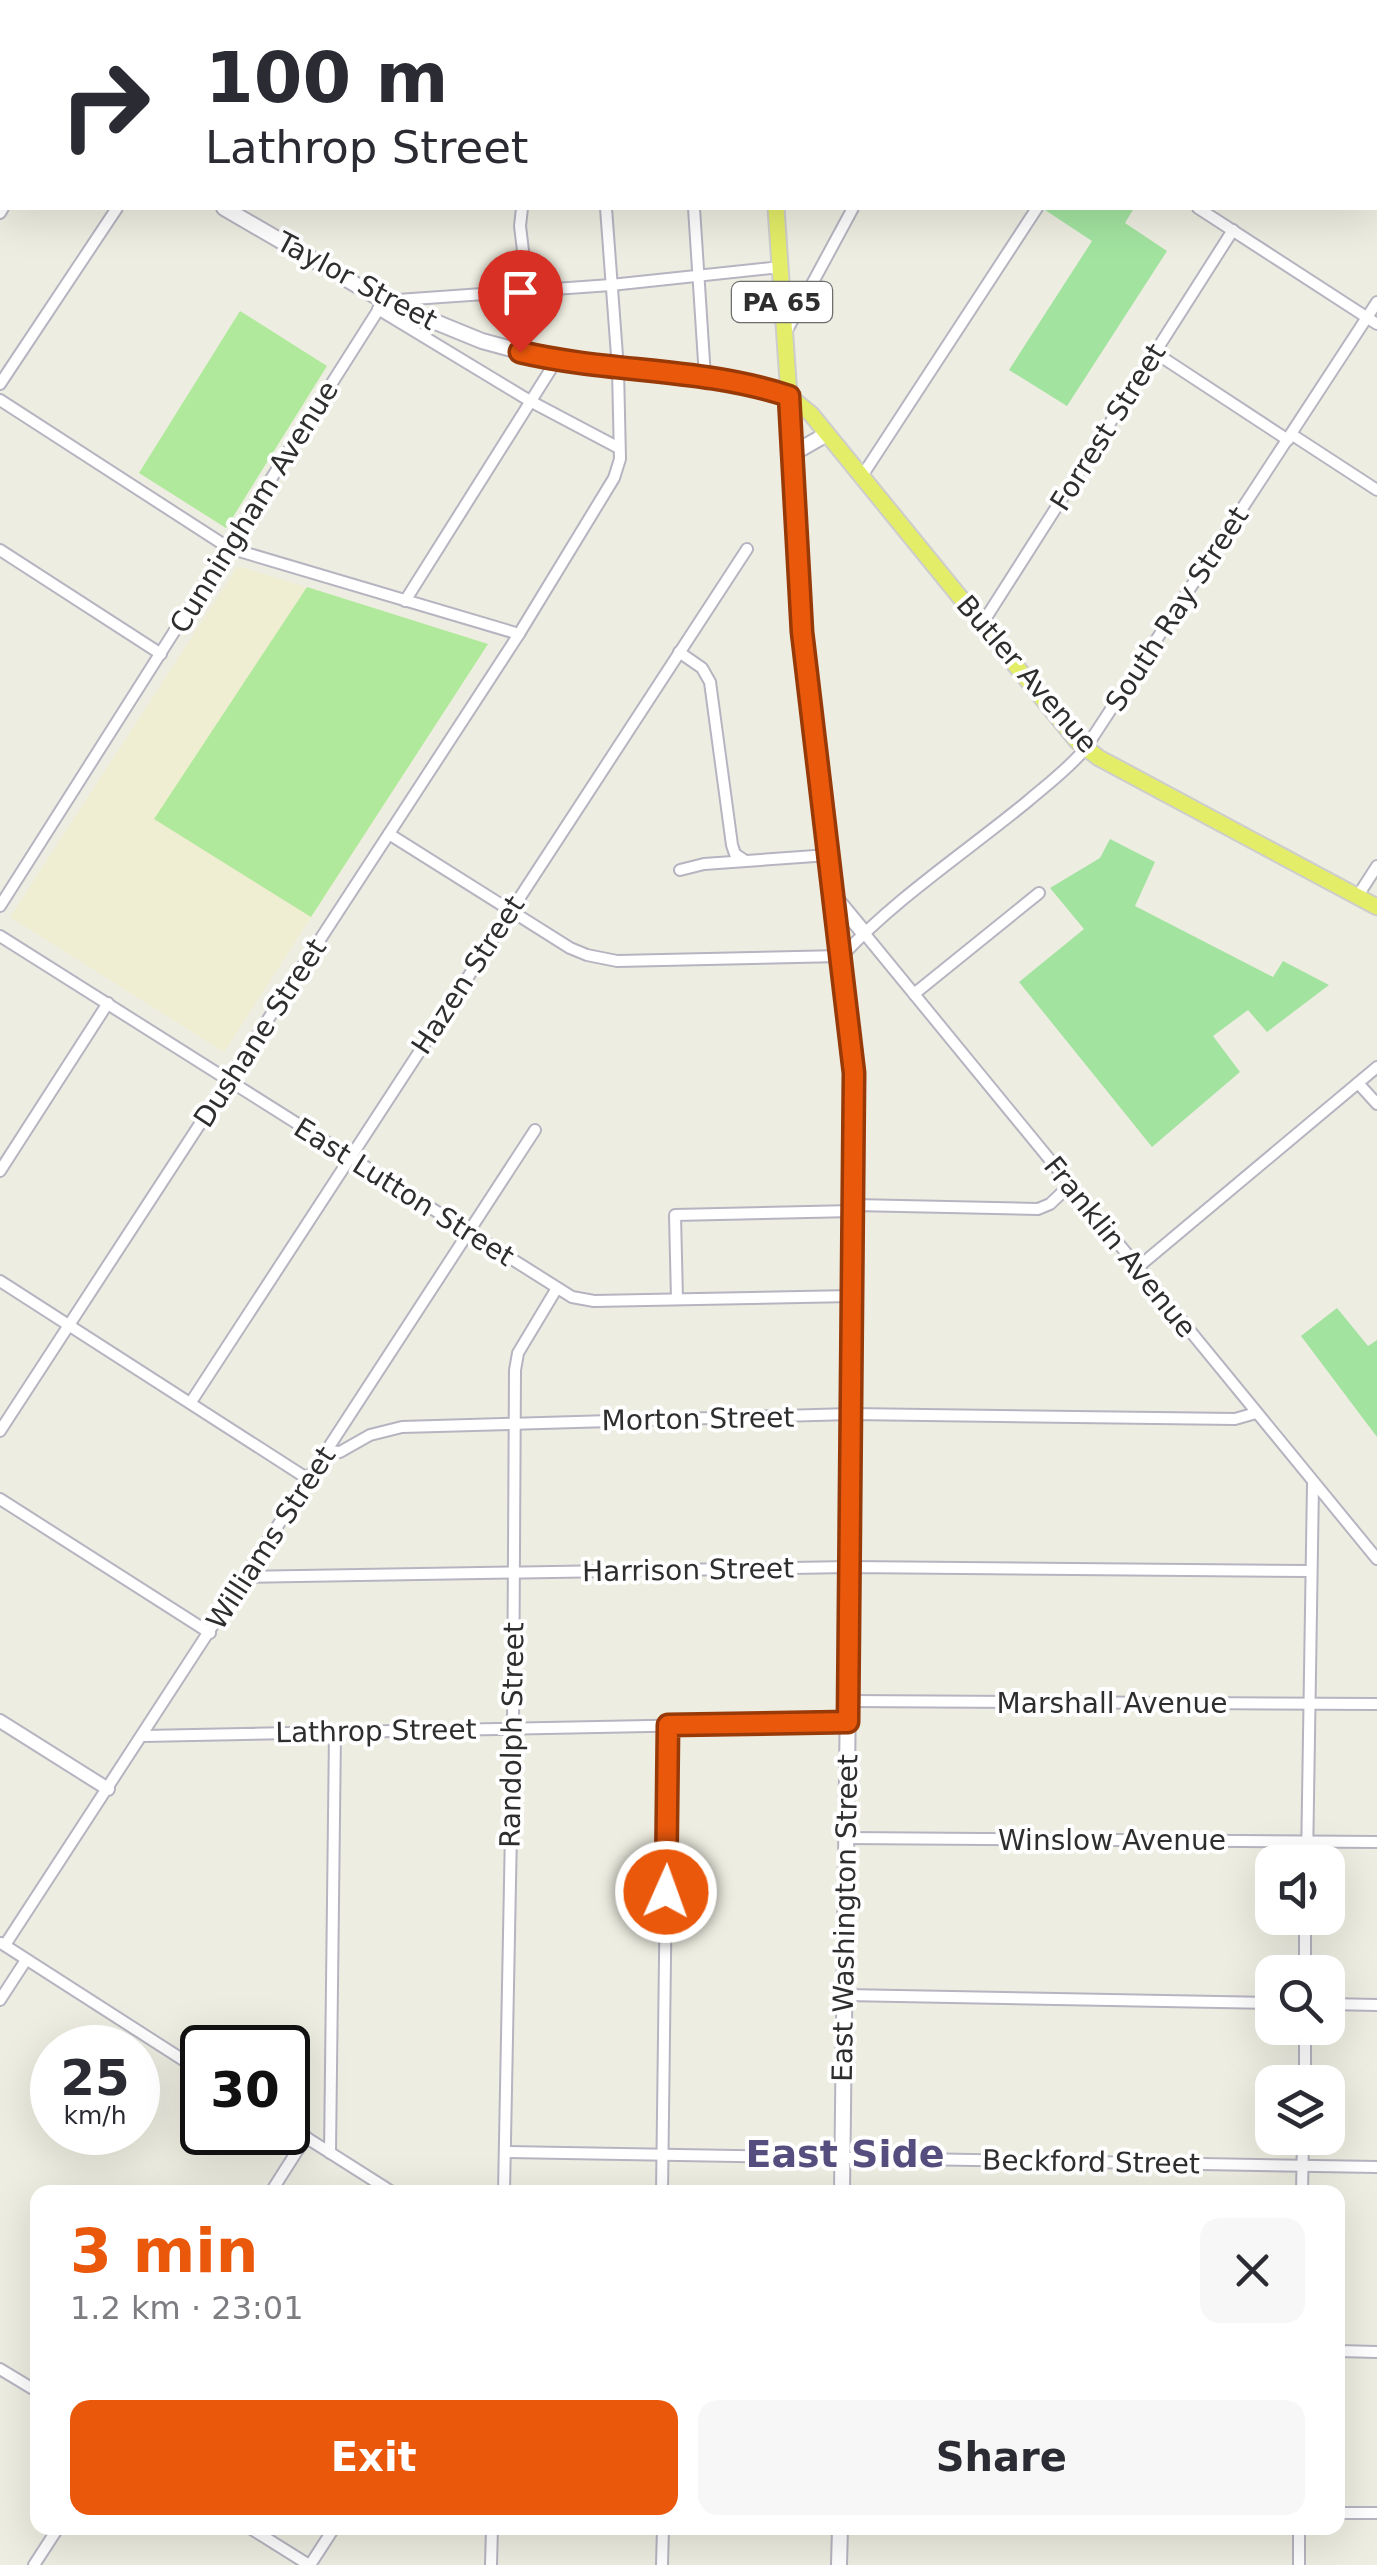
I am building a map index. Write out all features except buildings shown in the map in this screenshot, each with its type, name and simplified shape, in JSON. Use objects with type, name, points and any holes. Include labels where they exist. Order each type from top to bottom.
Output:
[{"type":"main road","name":"Taylor Street","points":[[227,210],[381,305],[482,342],[556,361],[706,377],[789,396]]},
{"type":"main road","name":"East Washington Street","points":[[776,210],[802,632],[854,1073],[842,2185]]},
{"type":"main road","name":"Butler Avenue","points":[[789,396],[811,414],[1085,749],[1377,907]]},
{"type":"main road","points":[[792,454],[827,434]]},
{"type":"main road","points":[[835,898],[864,933]]},
{"type":"main road","points":[[839,2565],[840,2535]]},
{"type":"street","points":[[0,384],[116,210]]},
{"type":"street","points":[[522,210],[528,292]]},
{"type":"street","points":[[606,210],[620,448]]},
{"type":"street","points":[[694,210],[706,377]]},
{"type":"street","points":[[784,336],[853,210]]},
{"type":"street","points":[[862,476],[1037,210]]},
{"type":"street","points":[[1201,210],[1372,320]]},
{"type":"street","name":"Forrest Street","points":[[982,624],[1233,230]]},
{"type":"street","points":[[381,305],[780,266]]},
{"type":"street","name":"South Ray Street","points":[[842,956],[864,933],[1023,805],[1085,749],[1289,437],[1372,320],[1377,302]]},
{"type":"street","name":"Taylor Street","points":[[381,305],[530,401],[620,448]]},
{"type":"street","name":"Cunningham Avenue","points":[[0,906],[381,305]]},
{"type":"street","points":[[1156,354],[1377,490]]},
{"type":"street","points":[[405,601],[556,361]]},
{"type":"street","points":[[0,400],[229,548],[520,634]]},
{"type":"street","name":"Dushane Street","points":[[0,1432],[520,634],[614,478],[620,448]]},
{"type":"street","name":"Hazen Street","points":[[191,1402],[747,549]]},
{"type":"street","points":[[0,550],[161,654]]},
{"type":"street","points":[[679,652],[702,668],[710,682],[732,844],[735,854],[744,860]]},
{"type":"street","points":[[389,834],[570,948],[599,958],[842,956]]},
{"type":"street","points":[[680,870],[744,860],[829,855]]},
{"type":"street","points":[[1357,897],[1377,866]]},
{"type":"street","points":[[914,994],[1038,894]]},
{"type":"street","name":"Franklin Avenue","points":[[864,933],[1377,1559]]},
{"type":"street","name":"East Lutton Street","points":[[0,936],[468,1232],[558,1288],[585,1300],[852,1296]]},
{"type":"street","points":[[0,1172],[108,1003]]},
{"type":"street","points":[[1137,1268],[1377,1067]]},
{"type":"street","points":[[1358,1082],[1377,1104]]},
{"type":"street","name":"Williams Street","points":[[2,1943],[144,1736],[535,1130]]},
{"type":"street","points":[[677,1299],[676,1215],[854,1208],[1038,1209],[1070,1186]]},
{"type":"street","points":[[0,1280],[308,1479]]},
{"type":"street","name":"Randolph Street","points":[[504,2185],[515,1361],[558,1288]]},
{"type":"street","name":"Morton Street","points":[[326,1451],[340,1452],[370,1435],[402,1427],[851,1414],[1236,1419],[1256,1413]]},
{"type":"street","points":[[1307,1845],[1314,1482]]},
{"type":"street","points":[[0,1499],[210,1633]]},
{"type":"street","name":"Harrison Street","points":[[245,1577],[849,1567],[1310,1571]]},
{"type":"street","name":"Marshall Avenue","points":[[848,1701],[1377,1704]]},
{"type":"street","points":[[0,1721],[108,1789]]},
{"type":"street","name":"Lathrop Street","points":[[144,1736],[848,1722]]},
{"type":"street","points":[[662,2185],[668,1725]]},
{"type":"street","points":[[330,2153],[335,1732]]},
{"type":"street","name":"Winslow Avenue","points":[[846,1838],[1377,1842]]},
{"type":"street","points":[[2,1943],[180,2058]]},
{"type":"street","points":[[0,2000],[26,1960]]},
{"type":"street","points":[[845,1995],[1255,2003]]},
{"type":"street","points":[[1345,2004],[1377,2005]]},
{"type":"street","points":[[310,2140],[381,2185]]},
{"type":"street","name":"Beckford Street","points":[[505,2152],[1377,2168]]},
{"type":"street","points":[[276,2185],[295,2155]]},
{"type":"street","points":[[1302,2155],[1302,2185]]},
{"type":"street","points":[[1345,2351],[1377,2352]]},
{"type":"street","points":[[0,2368],[30,2387]]},
{"type":"street","points":[[1345,2512],[1377,2513]]},
{"type":"street","points":[[34,2565],[53,2535]]},
{"type":"street","points":[[261,2535],[309,2565],[329,2535]]},
{"type":"street","points":[[491,2565],[492,2535]]},
{"type":"street","points":[[662,2565],[663,2535]]},
{"type":"street","points":[[1299,2535],[1299,2565]]},
{"type":"shaded area","points":[[238,566],[488,644],[224,1052],[10,917]]},
{"type":"green space","points":[[1045,210],[1133,210],[1125,223],[1167,251],[1067,406],[1009,370],[1092,241]]},
{"type":"green space","points":[[240,311],[327,366],[226,528],[139,473]]},
{"type":"green space","points":[[307,587],[488,644],[311,917],[154,819]]},
{"type":"green space","points":[[1110,839],[1155,862],[1135,906],[1273,977],[1283,961],[1329,985],[1267,1032],[1248,1010],[1213,1036],[1240,1072],[1152,1147],[1019,982],[1084,929],[1050,888],[1100,858]]},
{"type":"green space","points":[[1337,1308],[1368,1346],[1377,1340],[1377,1437],[1301,1336]]},
{"type":"district","name":"East Side","points":[[845,2154]]},
{"type":"route","points":[[520,352],[597,368],[706,377],[789,396],[802,632],[854,1073],[848,1722],[668,1725],[666,1892]]}]
